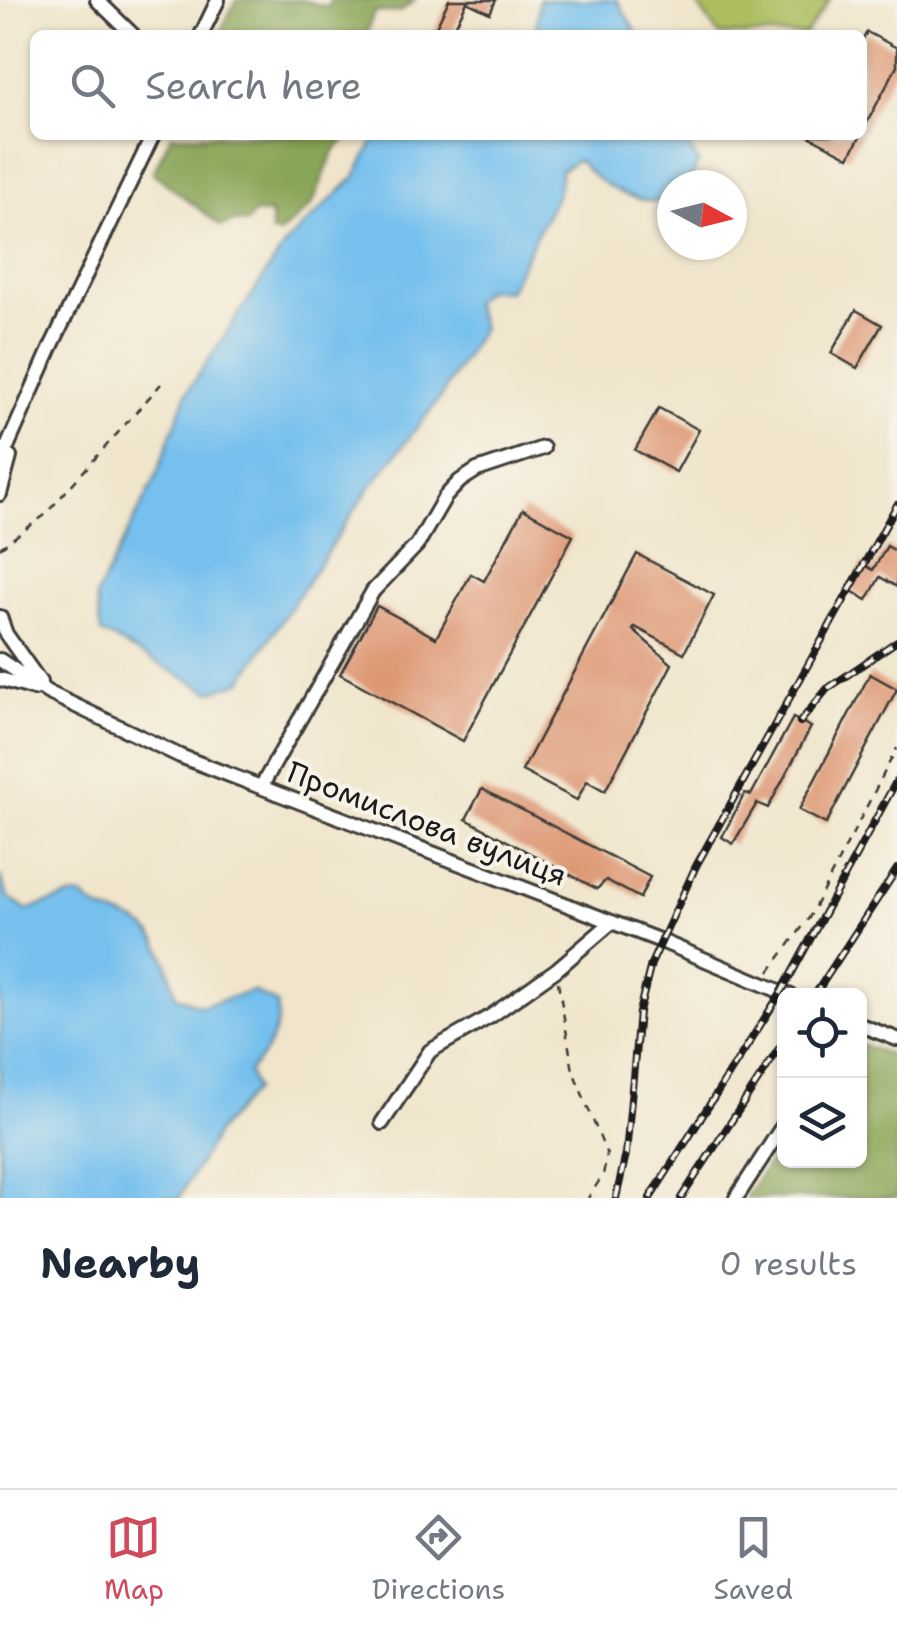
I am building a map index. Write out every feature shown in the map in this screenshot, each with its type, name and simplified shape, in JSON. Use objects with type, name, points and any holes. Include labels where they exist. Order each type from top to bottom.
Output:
[{"type":"street","points":[[97,0],[127,30]]},
{"type":"street","points":[[203,30],[218,0]]},
{"type":"street","points":[[0,463],[151,140]]},
{"type":"street","points":[[0,494],[25,406]]},
{"type":"street","points":[[261,787],[372,591],[418,545],[445,497],[477,470],[543,448]]},
{"type":"street","points":[[0,617],[6,634],[48,692]]},
{"type":"street","points":[[0,660],[48,692]]},
{"type":"street","points":[[0,679],[48,692]]},
{"type":"street","name":"Промислова вулиця","points":[[48,692],[180,756],[777,989]]},
{"type":"street","points":[[382,1123],[430,1052],[556,970],[612,922]]},
{"type":"street","points":[[867,1028],[897,1039]]},
{"type":"street","points":[[736,1198],[777,1135]]},
{"type":"path","points":[[0,548],[45,515],[161,384]]},
{"type":"path","points":[[760,980],[778,963],[808,918],[897,748]]},
{"type":"path","points":[[556,970],[573,1072],[607,1154],[604,1176],[588,1198]]},
{"type":"green space","points":[[236,0],[302,0],[328,7],[330,0],[415,0],[400,12],[374,12],[368,30],[221,30]]},
{"type":"green space","points":[[694,0],[830,0],[809,30],[715,30]]},
{"type":"green space","points":[[169,140],[345,140],[333,153],[312,205],[279,234],[271,232],[271,214],[254,213],[247,223],[235,221],[221,226],[153,173]]},
{"type":"green space","points":[[867,1046],[897,1057],[897,1198],[745,1198],[777,1150],[777,1168],[867,1168]]},
{"type":"water","points":[[539,0],[617,0],[635,30],[536,30]]},
{"type":"water","points":[[374,140],[686,140],[698,162],[695,170],[657,170],[657,202],[608,186],[578,160],[561,170],[558,192],[508,291],[485,289],[473,302],[482,328],[440,398],[366,493],[241,682],[211,692],[101,633],[96,596],[155,479],[187,392],[287,242],[354,178]]},
{"type":"water","points":[[0,875],[8,897],[26,910],[83,896],[97,908],[140,924],[160,946],[176,996],[201,1006],[253,991],[277,1004],[271,1041],[248,1072],[255,1089],[217,1132],[179,1198],[0,1198]]},
{"type":"building","points":[[449,0],[496,0],[490,13],[467,2],[453,30],[434,30]]},
{"type":"building","points":[[867,32],[897,48],[897,66],[867,123]]},
{"type":"building","points":[[817,140],[858,140],[849,157]]},
{"type":"building","points":[[856,310],[882,325],[857,368],[831,353]]},
{"type":"building","points":[[659,408],[699,430],[676,472],[635,450]]},
{"type":"building","points":[[523,509],[573,536],[463,741],[340,674],[377,606],[436,638],[471,574],[484,581]]},
{"type":"building","points":[[887,546],[897,552],[897,587],[880,577],[867,600],[848,589],[862,563],[873,570]]},
{"type":"building","points":[[637,554],[714,595],[684,653],[635,627],[633,630],[672,664],[605,791],[587,781],[577,800],[522,771]]},
{"type":"building","points":[[870,674],[897,689],[826,824],[799,810]]},
{"type":"building","points":[[793,718],[811,727],[768,808],[757,803],[733,844],[722,837],[745,793],[751,795]]},
{"type":"building","points":[[482,789],[650,877],[640,898],[606,880],[597,889],[466,819]]},
{"type":"railway","points":[[616,1198],[626,1154],[639,1012],[651,964],[696,866],[897,505]]},
{"type":"railway","points":[[800,722],[827,689],[897,641]]},
{"type":"railway","points":[[650,1198],[782,991],[897,780]]},
{"type":"railway","points":[[819,988],[897,869]]},
{"type":"railway","points":[[681,1198],[777,1052]]}]
